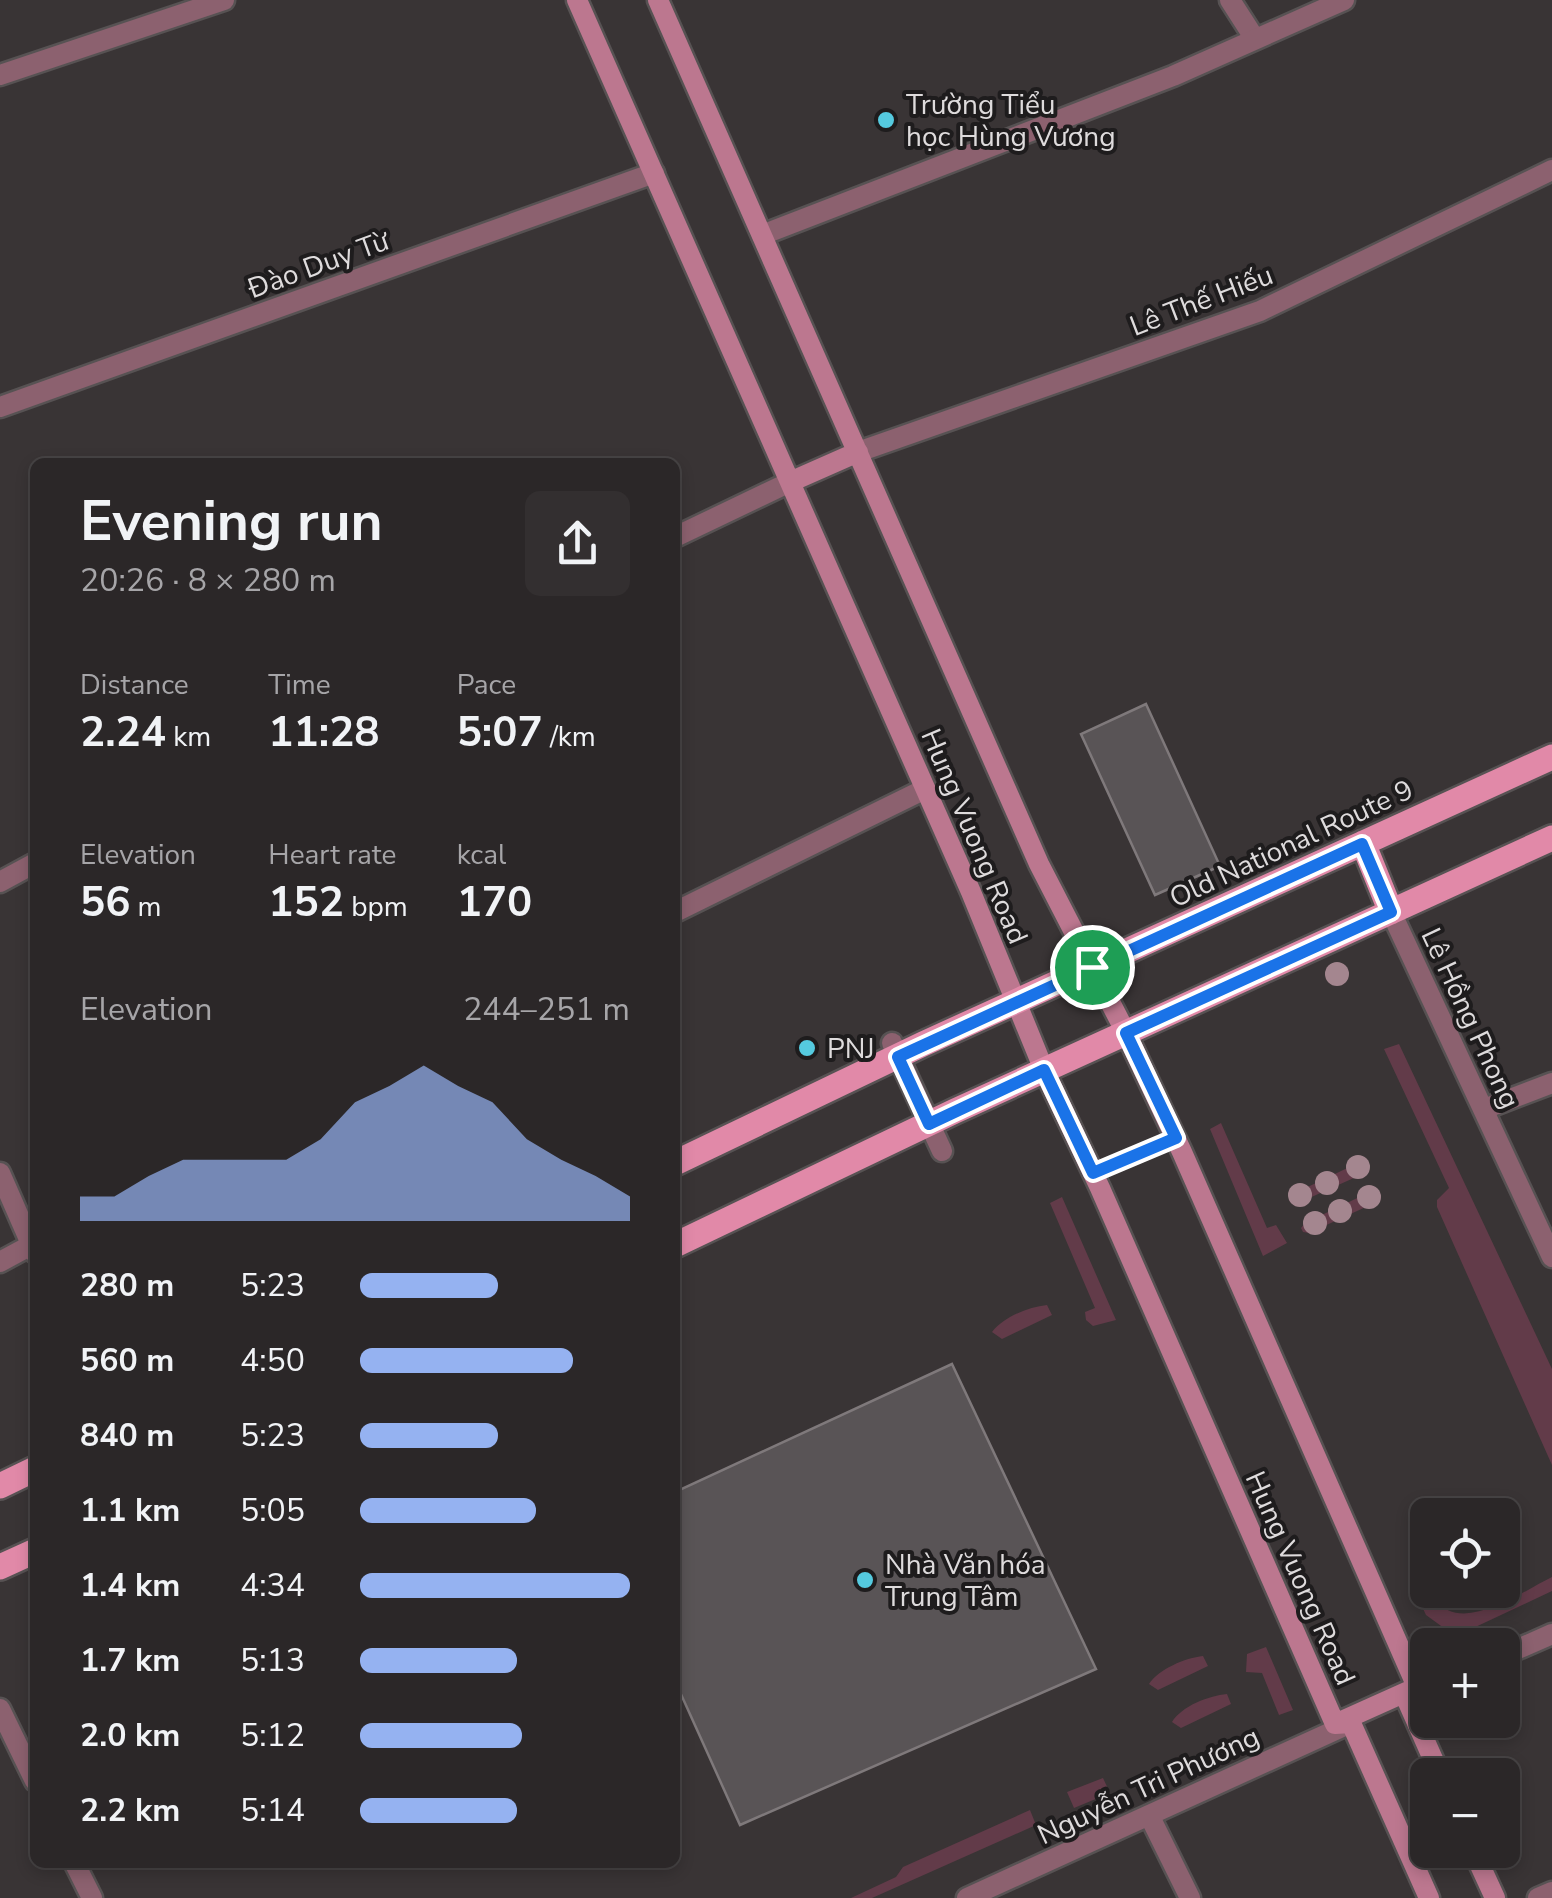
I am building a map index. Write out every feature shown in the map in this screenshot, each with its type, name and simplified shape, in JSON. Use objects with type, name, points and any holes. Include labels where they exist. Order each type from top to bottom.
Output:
[{"type":"main road","name":"Hung Vuong Road","points":[[577,0],[925,789],[1044,1070],[1343,1723],[1429,1898]]},
{"type":"main road","name":"Hung Vuong Road","points":[[658,0],[1040,864],[1176,1138],[1410,1676]]},
{"type":"main road","points":[[790,482],[858,452]]},
{"type":"main road","name":"Old National Route 9","points":[[680,1160],[895,1050],[1016,1002],[1552,756]]},
{"type":"main road","points":[[680,1243],[1044,1070],[1552,838]]},
{"type":"main road","points":[[1362,844],[1391,912]]},
{"type":"main road","points":[[0,1486],[30,1471]]},
{"type":"main road","points":[[0,1567],[30,1552]]},
{"type":"main road","points":[[1343,1723],[1410,1695]]},
{"type":"main road","points":[[1481,1868],[1494,1898]]},
{"type":"street","points":[[0,75],[224,0]]},
{"type":"street","points":[[1230,0],[1255,40]]},
{"type":"street","points":[[762,235],[1173,76],[1344,0]]},
{"type":"street","name":"Lê Thế Hiếu","points":[[858,452],[1260,311],[1552,170]]},
{"type":"street","name":"Đào Duy Từ","points":[[0,407],[654,174]]},
{"type":"street","points":[[680,535],[790,482]]},
{"type":"street","points":[[680,910],[925,789]]},
{"type":"street","points":[[0,882],[30,866]]},
{"type":"street","name":"Lê Hồng Phong","points":[[1391,912],[1552,1257]]},
{"type":"street","points":[[895,1050],[942,1151]]},
{"type":"street","points":[[1484,1109],[1552,1083]]},
{"type":"street","points":[[0,1173],[30,1238]]},
{"type":"street","points":[[0,1262],[30,1249]]},
{"type":"street","points":[[1520,1648],[1552,1634]]},
{"type":"street","points":[[0,1708],[30,1771]]},
{"type":"street","name":"Nguyễn Tri Phương","points":[[967,1898],[1343,1723]]},
{"type":"street","points":[[1149,1815],[1190,1898]]},
{"type":"street","points":[[77,1868],[92,1898]]},
{"type":"street","points":[[1538,1898],[1552,1892]]},
{"type":"path","points":[[1093,1173],[1176,1138]]},
{"type":"shaded area","points":[[1399,1044],[1552,1369],[1552,1465],[1437,1207],[1437,1200],[1449,1188],[1384,1049]]},
{"type":"shaded area","points":[[1221,1123],[1267,1228],[1276,1225],[1287,1243],[1263,1256],[1210,1129]]},
{"type":"shaded area","points":[[1362,1161],[1367,1167],[1356,1177],[1291,1203],[1293,1194]]},
{"type":"shaded area","points":[[1374,1190],[1379,1196],[1368,1206],[1309,1233],[1303,1232],[1305,1223]]},
{"type":"shaded area","points":[[1062,1197],[1116,1320],[1093,1326],[1086,1320],[1085,1312],[1095,1308],[1050,1203]]},
{"type":"shaded area","points":[[1047,1305],[1052,1315],[1002,1339],[992,1332],[1017,1314]]},
{"type":"shaded area","points":[[1552,1577],[1552,1591],[1520,1606],[1520,1594]]},
{"type":"shaded area","points":[[1423,1608],[1461,1613],[1516,1608],[1473,1628],[1444,1628]]},
{"type":"shaded area","points":[[1266,1647],[1293,1710],[1279,1715],[1262,1673],[1246,1672],[1247,1654]]},
{"type":"shaded area","points":[[1203,1656],[1208,1666],[1158,1690],[1149,1684],[1173,1665]]},
{"type":"shaded area","points":[[1227,1694],[1231,1704],[1181,1728],[1172,1722],[1196,1703]]},
{"type":"shaded area","points":[[1103,1778],[1110,1793],[1074,1808],[1067,1792]]},
{"type":"shaded area","points":[[1030,1810],[1036,1825],[872,1898],[851,1898],[896,1877],[903,1867]]},
{"type":"building","points":[[1146,704],[1220,866],[1155,895],[1081,734]]},
{"type":"building","name":"Nhà Văn hóa Trung Tâm","points":[[952,1364],[1096,1669],[740,1825],[680,1692],[680,1490]]},
{"type":"place","name":"Trường Tiểu học Hùng Vương","points":[[886,120]]},
{"type":"place","name":"PNJ","points":[[807,1048]]},
{"type":"place","name":"Nhà Văn hóa Trung Tâm","points":[[865,1580]]},
{"type":"route","points":[[1362,844],[1391,912],[1126,1033],[1176,1138],[1093,1173],[1044,1070],[929,1124],[898,1057],[1092,967],[1362,844]]}]
